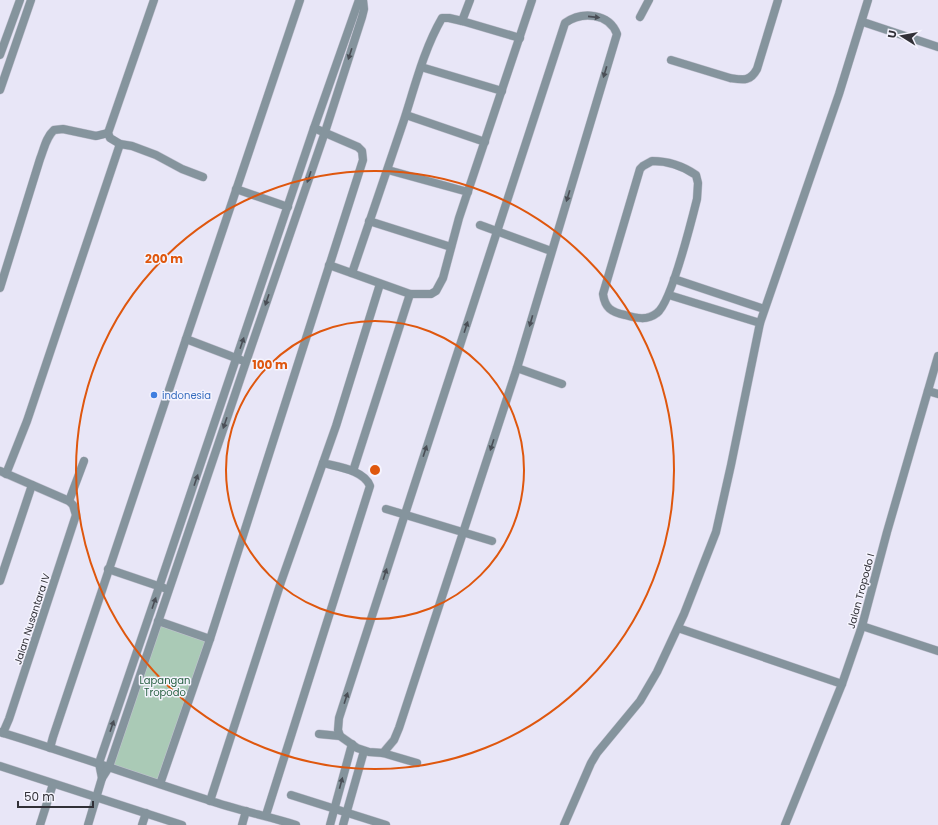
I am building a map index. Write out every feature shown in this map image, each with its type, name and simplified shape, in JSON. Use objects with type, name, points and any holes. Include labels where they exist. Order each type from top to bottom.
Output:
[{"type":"street","points":[[0,55],[20,0]]},
{"type":"street","points":[[0,90],[31,0]]},
{"type":"street","points":[[154,0],[108,133],[110,138],[120,144],[132,146],[156,155],[182,169],[203,177]]},
{"type":"street","points":[[50,748],[108,569],[300,0]]},
{"type":"street","points":[[102,778],[99,763],[160,587],[314,128],[359,0]]},
{"type":"street","points":[[88,825],[102,778],[109,767],[325,132],[362,17],[364,9],[362,0]]},
{"type":"street","points":[[462,21],[470,0]]},
{"type":"street","points":[[329,266],[410,294],[431,294],[440,286],[468,192],[532,0]]},
{"type":"street","points":[[640,17],[649,0]]},
{"type":"street","points":[[671,60],[730,78],[740,80],[751,78],[757,69],[778,0]]},
{"type":"street","points":[[564,825],[591,763],[597,753],[640,701],[657,672],[678,628],[716,532],[764,309],[827,131],[863,22],[868,0]]},
{"type":"street","points":[[340,736],[338,730],[339,718],[566,23],[572,18],[582,16],[600,16],[614,27],[617,34],[517,368],[399,728],[394,740],[383,753]]},
{"type":"street","points":[[352,273],[388,170],[420,67],[442,18],[462,21],[520,38]]},
{"type":"street","points":[[863,22],[938,47]]},
{"type":"street","points":[[420,67],[502,90]]},
{"type":"street","points":[[406,115],[485,142]]},
{"type":"street","points":[[160,784],[210,639],[361,167],[363,154],[358,147],[314,128]]},
{"type":"street","points":[[0,288],[46,141],[52,132],[54,130],[63,129],[96,136],[108,133]]},
{"type":"street","points":[[84,461],[69,500],[3,472],[27,421],[120,144]]},
{"type":"street","points":[[652,161],[661,161],[682,167],[696,175],[698,184],[697,199],[669,295],[658,313],[649,318],[638,318],[622,315],[610,310],[604,304],[603,294],[640,169],[652,161]]},
{"type":"street","points":[[388,170],[468,192]]},
{"type":"street","points":[[236,189],[288,207]]},
{"type":"street","points":[[370,221],[451,247]]},
{"type":"street","points":[[480,225],[551,251]]},
{"type":"street","points":[[674,279],[764,309]]},
{"type":"street","points":[[210,801],[281,582],[336,426],[380,284]]},
{"type":"street","points":[[352,471],[410,294]]},
{"type":"street","points":[[669,295],[760,323]]},
{"type":"street","points":[[186,338],[246,362]]},
{"type":"street","name":"Jalan Tropodo I","points":[[785,825],[842,684],[862,626],[887,532],[938,356]]},
{"type":"street","points":[[517,368],[562,384]]},
{"type":"street","points":[[928,391],[938,394]]},
{"type":"street","points":[[266,815],[370,486],[368,482],[352,471],[323,463]]},
{"type":"street","points":[[0,582],[32,485]]},
{"type":"street","name":"Jalan Nusantara IV","points":[[1,732],[9,719],[76,519],[76,511],[69,500]]},
{"type":"street","points":[[386,509],[492,541]]},
{"type":"street","points":[[108,569],[169,590]]},
{"type":"street","points":[[158,622],[210,639]]},
{"type":"street","points":[[862,626],[938,651]]},
{"type":"street","points":[[678,628],[842,684]]},
{"type":"street","points":[[1,732],[99,763],[210,801],[266,815],[296,825]]},
{"type":"street","points":[[319,734],[340,736],[364,751],[383,753],[417,763]]},
{"type":"street","points":[[330,825],[352,744]]},
{"type":"street","points":[[343,825],[364,751]]},
{"type":"street","points":[[1,769],[96,797],[182,825]]},
{"type":"street","points":[[40,825],[53,784]]},
{"type":"street","points":[[291,795],[386,825]]},
{"type":"street","points":[[242,825],[246,811]]},
{"type":"street","points":[[142,825],[146,813]]},
{"type":"green space","name":"Lapangan Tropodo","points":[[158,621],[210,639],[160,784],[109,767]]},
{"type":"place","name":"indonesia","points":[[154,395]]}]
